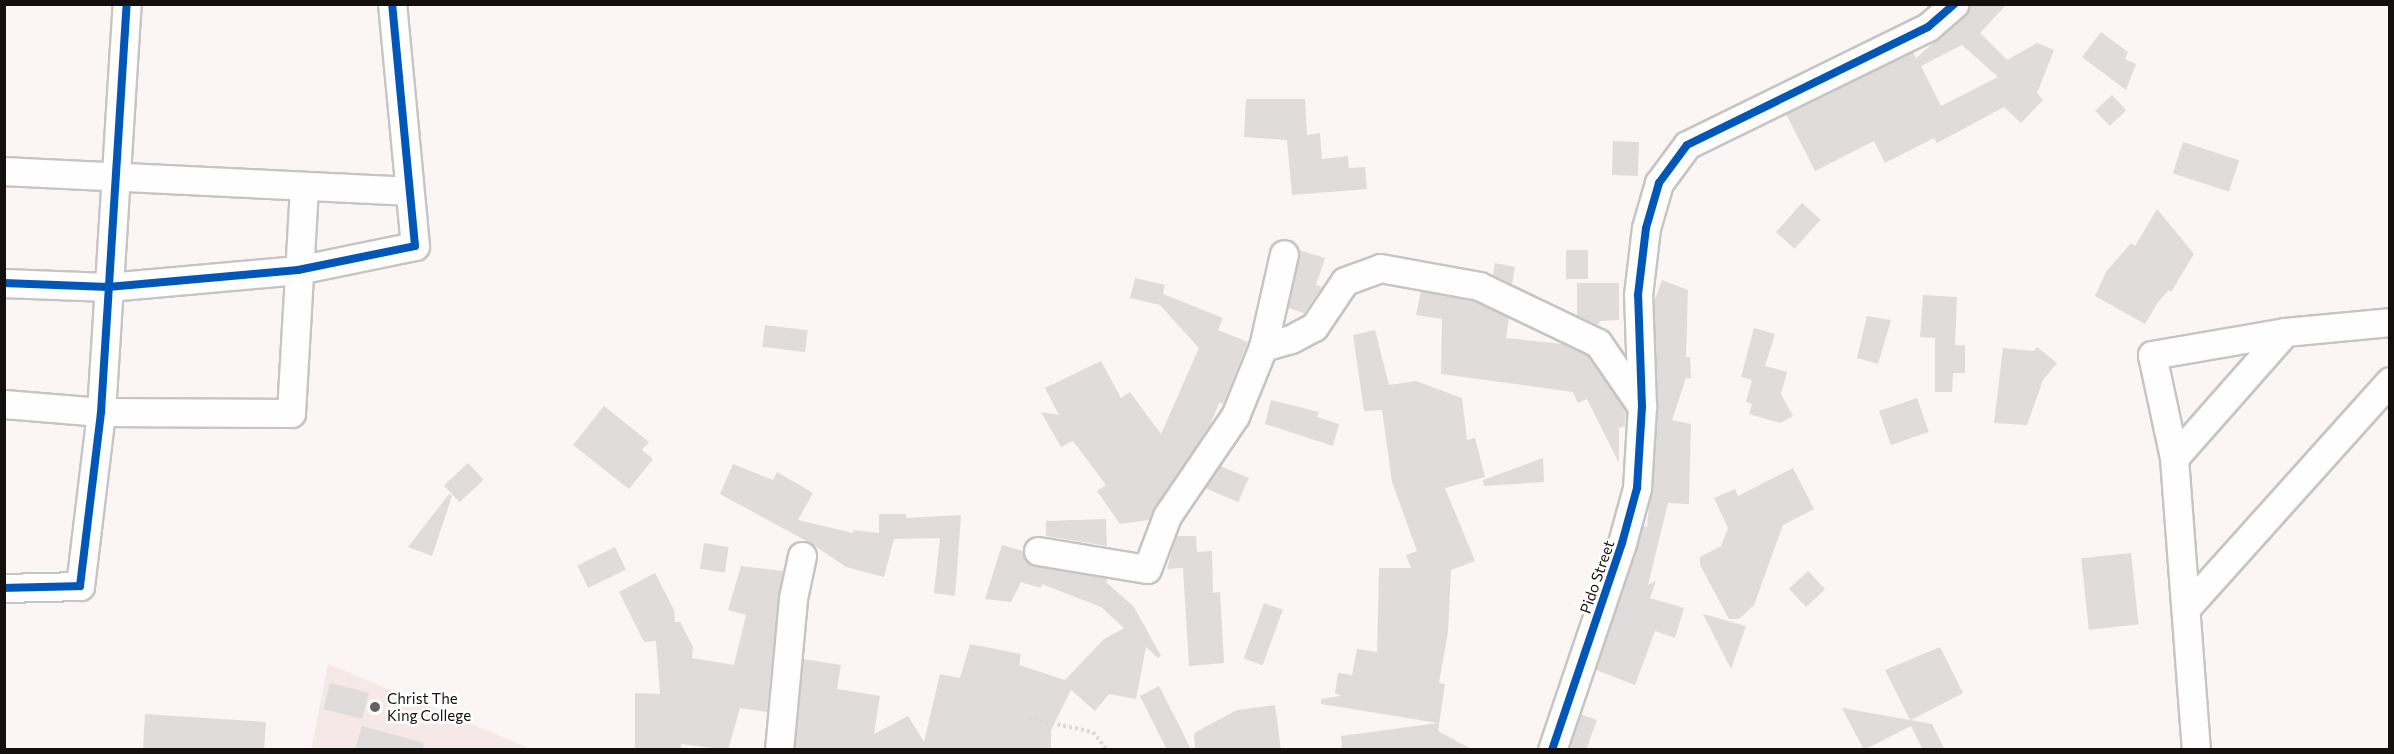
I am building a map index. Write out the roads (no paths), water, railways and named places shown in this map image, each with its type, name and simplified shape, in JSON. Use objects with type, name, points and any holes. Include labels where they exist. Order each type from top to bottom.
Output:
[{"type":"street","points":[[4,588],[80,586],[101,412],[114,178],[127,4]]},
{"type":"street","points":[[4,283],[108,287],[298,270],[414,246],[392,4]]},
{"type":"street","name":"Pido Street","points":[[1552,750],[1637,488],[1642,407],[1638,296],[1646,228],[1659,183],[1687,145],[1928,27],[1954,4]]},
{"type":"street","points":[[4,171],[304,188],[409,191]]},
{"type":"street","points":[[4,404],[101,412],[291,413],[304,188]]},
{"type":"street","points":[[1038,551],[1147,569],[1167,516],[1235,416],[1263,347],[1284,254]]},
{"type":"street","points":[[1263,347],[1291,339],[1314,327],[1345,281],[1380,268],[1479,286],[1598,343],[1642,407]]},
{"type":"street","points":[[2196,750],[2188,606],[2174,458],[2152,356],[2285,332],[2390,322]]},
{"type":"street","points":[[2174,458],[2285,332]]},
{"type":"street","points":[[2188,606],[2390,381]]},
{"type":"street","points":[[779,750],[793,598],[802,556]]},
{"type":"place","name":"Christ The King College","points":[[375,707]]}]
